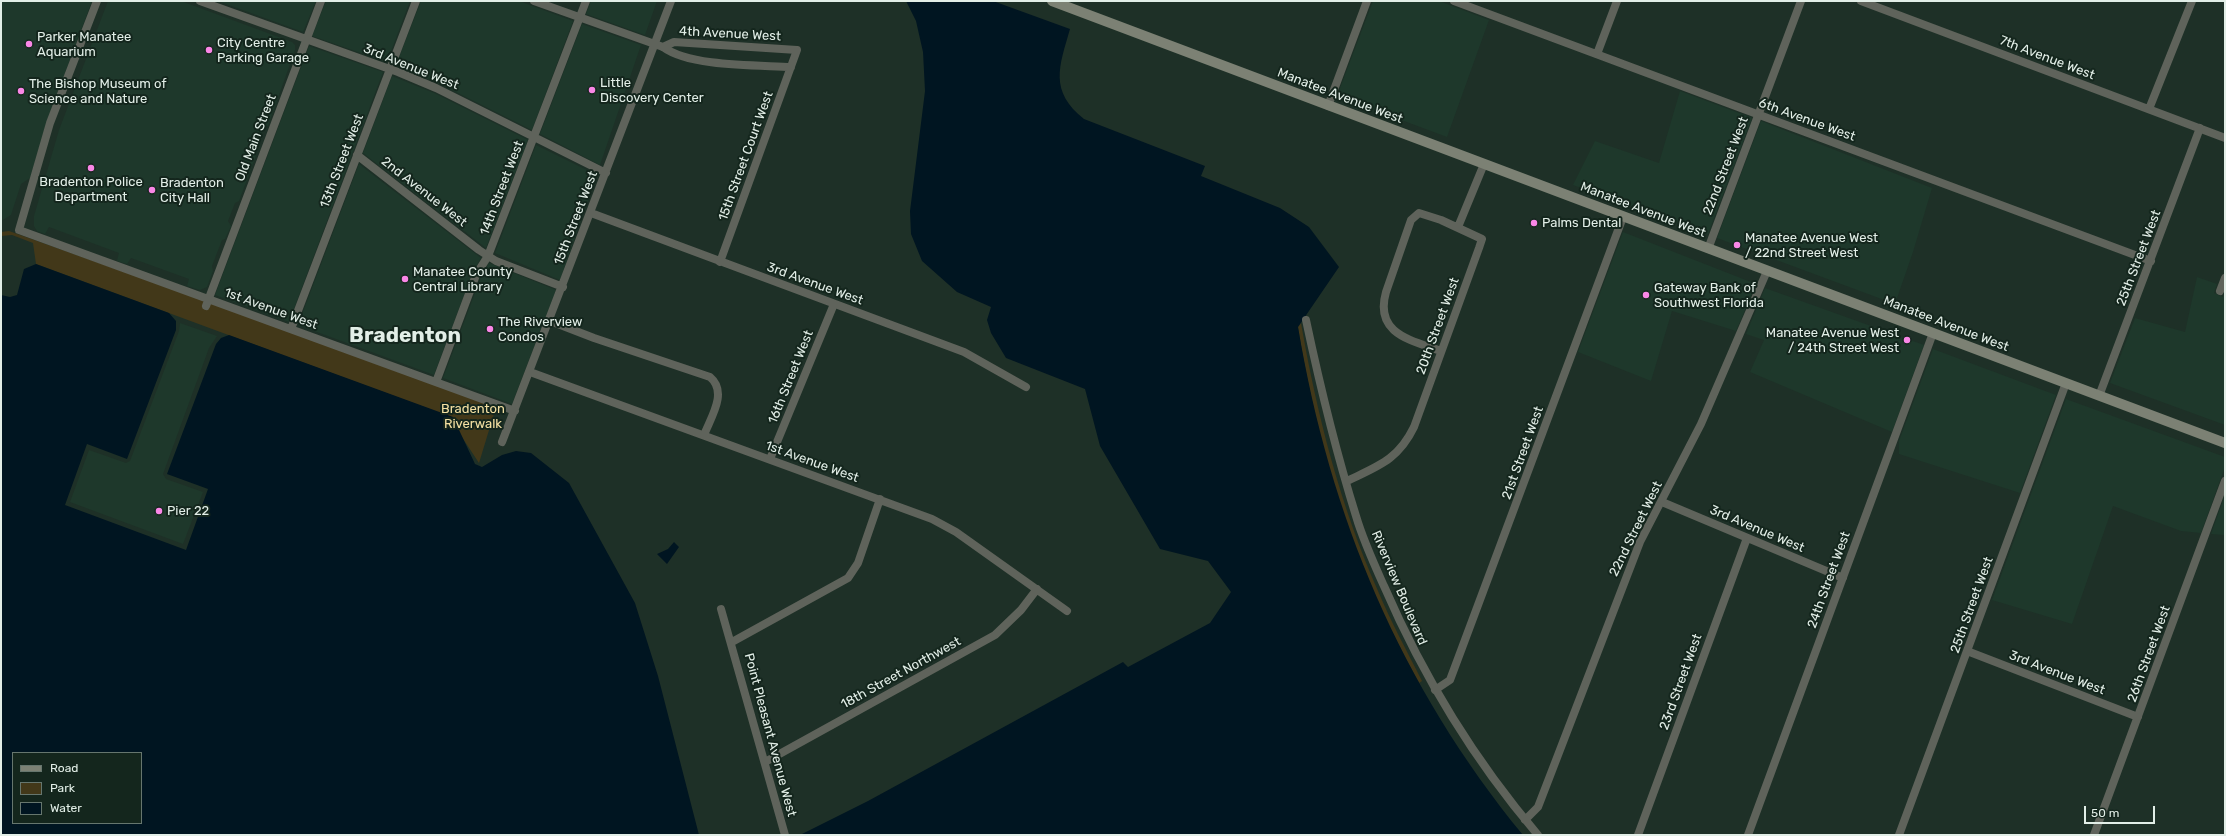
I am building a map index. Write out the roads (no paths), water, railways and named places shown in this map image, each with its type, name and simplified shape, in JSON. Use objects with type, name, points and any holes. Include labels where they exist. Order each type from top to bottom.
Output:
[{"type":"main road","name":"Manatee Avenue West","points":[[1052,1],[2225,443]]},
{"type":"street","name":"1st Avenue West","points":[[97,1],[50,123],[19,230],[207,303],[291,329],[515,411]]},
{"type":"street","name":"3rd Avenue West","points":[[200,1],[389,69],[436,88],[606,173]]},
{"type":"street","name":"Old Main Street","points":[[207,303],[321,1]]},
{"type":"street","name":"13th Street West","points":[[291,329],[416,1]]},
{"type":"street","name":"4th Avenue West","points":[[534,1],[659,46],[671,53],[697,60],[793,63],[797,50],[674,42],[659,46]]},
{"type":"street","name":"14th Street West","points":[[436,382],[476,275],[488,256],[586,1]]},
{"type":"street","name":"15th Street West","points":[[502,442],[606,173],[659,46],[671,1]]},
{"type":"street","points":[[1328,106],[1367,1]]},
{"type":"street","name":"6th Avenue West","points":[[1454,1],[2151,261]]},
{"type":"street","points":[[1597,54],[1617,1]]},
{"type":"street","name":"22nd Street West","points":[[1708,249],[1801,1]]},
{"type":"street","name":"7th Avenue West","points":[[1861,1],[2225,138]]},
{"type":"street","points":[[2149,109],[2192,1]]},
{"type":"street","name":"15th Street Court West","points":[[720,262],[793,63]]},
{"type":"street","name":"25th Street West","points":[[2099,396],[2200,128]]},
{"type":"street","name":"2nd Avenue West","points":[[357,155],[488,256],[496,261],[563,287]]},
{"type":"street","points":[[1441,351],[1398,334],[1385,318],[1382,304],[1414,216],[1419,213],[1424,214],[1458,227],[1484,164]]},
{"type":"street","name":"3rd Avenue West","points":[[591,213],[964,352],[1026,387]]},
{"type":"street","name":"21st Street West","points":[[1435,690],[1450,680],[1623,217]]},
{"type":"street","name":"20th Street West","points":[[1347,481],[1387,462],[1403,446],[1414,427],[1482,239],[1458,227]]},
{"type":"street","name":"22nd Street West","points":[[1525,820],[1538,807],[1544,794],[1640,542],[1701,424],[1767,271]]},
{"type":"street","points":[[2220,291],[2225,278]]},
{"type":"street","name":"16th Street West","points":[[770,459],[834,304]]},
{"type":"street","name":"Riverview Boulevard","points":[[1306,320],[1326,413],[1347,481],[1356,517],[1374,563],[1411,648],[1435,690],[1489,773],[1538,835]]},
{"type":"street","points":[[550,321],[594,338],[710,377],[716,382],[719,394],[704,435]]},
{"type":"street","name":"24th Street West","points":[[1748,835],[1933,334]]},
{"type":"street","name":"1st Avenue West","points":[[530,372],[880,499],[946,526],[1068,611]]},
{"type":"street","name":"25th Street West","points":[[1899,835],[2066,383]]},
{"type":"street","name":"26th Street West","points":[[2094,835],[2225,481]]},
{"type":"street","points":[[732,642],[848,578],[858,563],[880,499]]},
{"type":"street","name":"3rd Avenue West","points":[[1662,502],[1843,578]]},
{"type":"street","name":"23rd Street West","points":[[1638,835],[1748,538]]},
{"type":"street","name":"18th Street Northwest","points":[[765,762],[995,635],[1021,610],[1037,589]]},
{"type":"street","name":"Point Pleasant Avenue West","points":[[721,609],[732,642],[785,835]]},
{"type":"street","name":"3rd Avenue West","points":[[1968,651],[2138,717]]},
{"type":"water","points":[[906,1],[993,1],[1070,29],[1060,67],[1061,88],[1073,109],[1084,119],[1205,166],[1201,176],[1280,208],[1309,227],[1339,267],[1298,327],[1312,397],[1329,465],[1351,532],[1376,596],[1406,658],[1440,719],[1479,778],[1523,835],[800,835],[868,801],[1123,662],[1128,667],[1210,623],[1231,592],[1208,561],[1160,549],[1100,446],[1085,389],[1006,358],[991,333],[987,320],[991,307],[957,292],[922,261],[911,234],[910,211],[925,91],[923,52],[916,21]]},
{"type":"water","points":[[36,264],[169,313],[176,321],[176,330],[127,459],[87,444],[65,505],[186,550],[208,489],[167,474],[216,344],[221,338],[229,335],[453,417],[475,464],[482,467],[502,455],[516,451],[531,453],[569,483],[635,603],[658,676],[699,835],[1,835],[1,295],[10,297],[17,295],[24,269]]},
{"type":"water","points":[[674,542],[679,547],[667,564],[657,554],[668,549]]},
{"type":"place","name":"Parker Manatee Aquarium","points":[[29,44]]},
{"type":"place","name":"City Centre Parking Garage","points":[[209,50]]},
{"type":"place","name":"Little Discovery Center","points":[[592,90]]},
{"type":"place","name":"The Bishop Museum of Science and Nature","points":[[21,91]]},
{"type":"place","name":"Bradenton Police Department","points":[[91,168]]},
{"type":"place","name":"Bradenton City Hall","points":[[152,190]]},
{"type":"place","name":"Palms Dental","points":[[1534,223]]},
{"type":"place","name":"Manatee Avenue West / 22nd Street West","points":[[1737,245]]},
{"type":"place","name":"Manatee County Central Library","points":[[405,279]]},
{"type":"place","name":"Gateway Bank of Southwest Florida","points":[[1646,295]]},
{"type":"place","name":"The Riverview Condos","points":[[490,329]]},
{"type":"place","name":"Manatee Avenue West / 24th Street West","points":[[1907,340]]},
{"type":"place","name":"Pier 22","points":[[159,511]]},
{"type":"district","name":"Bradenton","points":[[405,336]]},
{"type":"park label","name":"Bradenton Riverwalk","points":[[473,416]]}]
